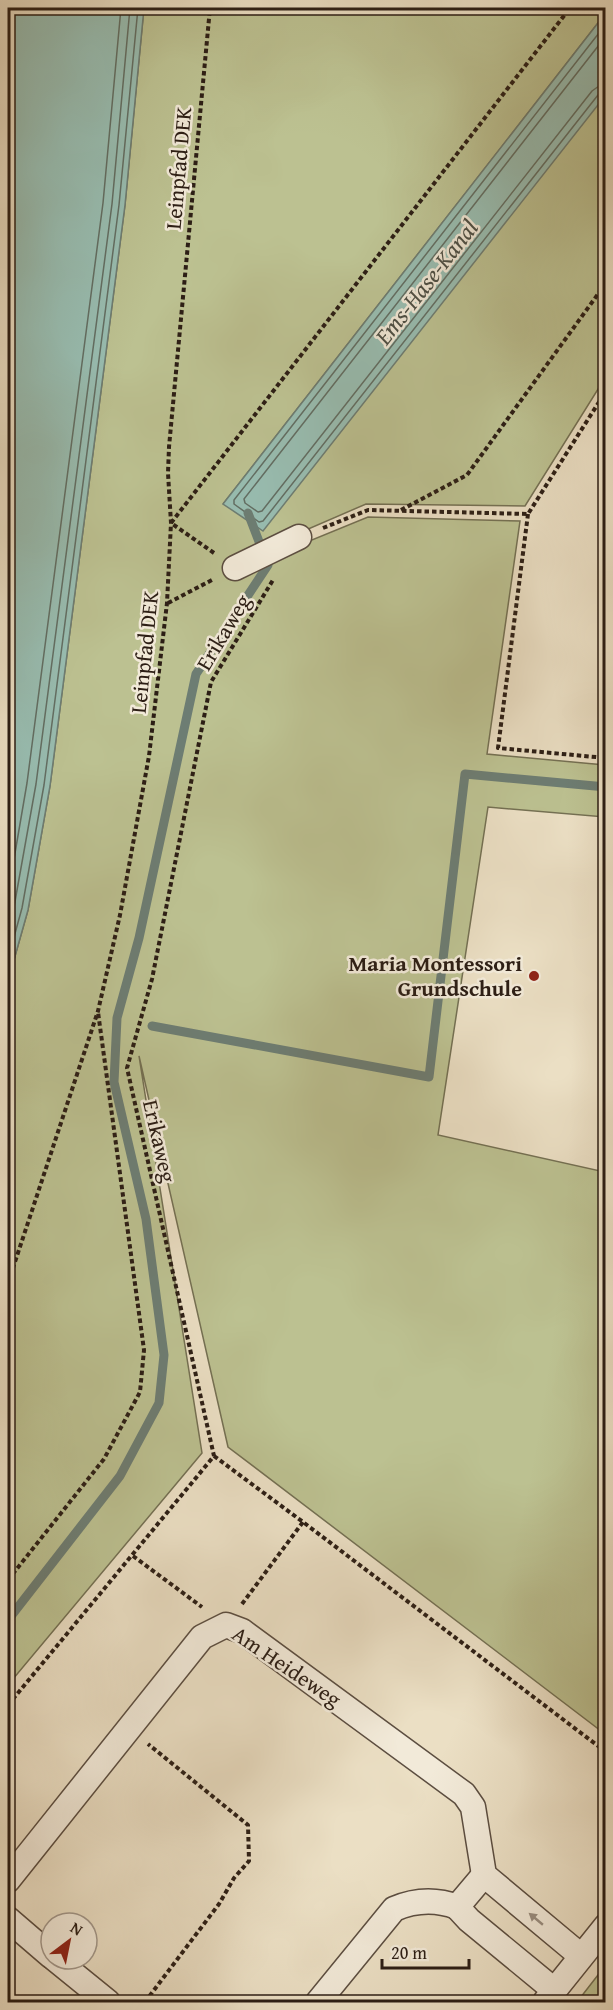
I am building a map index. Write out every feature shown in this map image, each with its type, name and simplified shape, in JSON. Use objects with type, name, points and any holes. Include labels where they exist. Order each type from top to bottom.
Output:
[{"type":"street","points":[[235,568],[299,537]]},
{"type":"street","name":"Am Heideweg","points":[[8,1880],[202,1637],[226,1625],[242,1631],[464,1794],[473,1807],[484,1875]]},
{"type":"street","points":[[457,1907],[484,1875],[581,1956]]},
{"type":"street","points":[[318,2002],[394,1909],[409,1903],[441,1901],[457,1907],[549,1996],[606,1926]]},
{"type":"street","points":[[8,1919],[39,1946]]},
{"type":"street","points":[[70,1971],[108,2002]]},
{"type":"path","name":"Leinpfad DEK","points":[[8,1283],[98,1011],[120,915],[149,756],[167,603],[171,523],[169,447],[210,8]]},
{"type":"path","points":[[167,603],[235,568],[171,523],[570,8]]},
{"type":"path","points":[[400,510],[467,475],[606,283]]},
{"type":"path","points":[[606,391],[528,514],[498,748],[606,758]]},
{"type":"path","points":[[299,537],[368,510],[528,514]]},
{"type":"path","name":"Erikaweg","points":[[214,1456],[127,1068],[152,980],[211,682],[276,576]]},
{"type":"path","points":[[8,1580],[104,1459],[140,1392],[144,1350],[98,1011]]},
{"type":"path","points":[[8,1705],[214,1456],[606,1752]]},
{"type":"path","points":[[133,1556],[226,1625],[303,1522]]},
{"type":"path","points":[[129,1728],[248,1825],[249,1861],[234,1878],[219,1904],[145,2002]]},
{"type":"green space","points":[[144,8],[605,8],[605,14],[223,504],[605,96],[605,378],[525,506],[366,504],[292,536],[312,540],[368,517],[520,521],[487,754],[605,765],[605,817],[488,807],[438,1135],[605,1172],[605,1734],[228,1447],[139,1056],[202,1453],[8,1685],[8,981],[28,910],[50,786],[125,205]]},
{"type":"green space","points":[[605,1966],[605,2002],[577,2002]]},
{"type":"water","points":[[8,8],[144,8],[125,205],[50,786],[28,910],[8,981]]},
{"type":"water","name":"Ems-Hase-Kanal","points":[[605,14],[605,96],[263,531],[223,504]]},
{"type":"waterway","points":[[8,1620],[120,1476],[159,1403],[164,1355],[146,1219],[114,1082],[117,1018],[139,938],[196,674],[268,565],[248,513]]},
{"type":"waterway","points":[[152,1026],[429,1077],[465,774],[606,787]]},
{"type":"place","name":"Maria Montessori Grundschule","points":[[534,976]]}]
